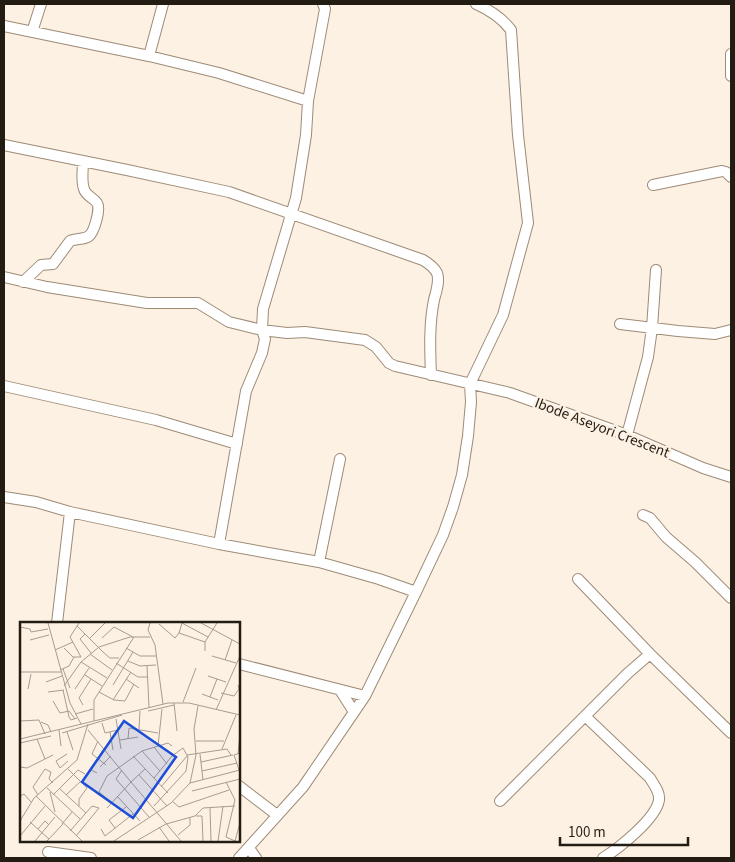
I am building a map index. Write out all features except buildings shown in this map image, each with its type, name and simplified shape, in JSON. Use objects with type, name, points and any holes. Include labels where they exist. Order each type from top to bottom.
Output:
[{"type":"street","points":[[32,32],[41,4]]},
{"type":"street","points":[[149,56],[163,4]]},
{"type":"street","points":[[219,544],[246,391],[262,353],[264,309],[296,198],[306,135],[308,101],[324,9],[323,4]]},
{"type":"street","points":[[239,858],[303,787],[365,696],[442,534],[460,483],[468,436],[471,402],[470,384],[503,315],[528,223],[518,135],[510,30],[505,22],[490,10],[476,4]]},
{"type":"street","points":[[4,26],[149,56],[219,73],[308,101]]},
{"type":"street","points":[[731,54],[731,76]]},
{"type":"street","points":[[4,145],[221,190],[422,260],[433,267],[438,279],[432,310],[430,340],[431,375]]},
{"type":"street","points":[[23,282],[41,265],[52,264],[57,260],[70,240],[86,238],[91,234],[99,213],[97,202],[83,187],[83,161]]},
{"type":"street","points":[[653,185],[722,171],[731,177]]},
{"type":"street","points":[[627,435],[646,366],[652,328],[656,270]]},
{"type":"street","name":"Ibode Aseyori Crescent","points":[[4,277],[90,295],[147,303],[198,303],[229,322],[262,330],[287,333],[305,332],[365,340],[376,347],[389,363],[395,366],[510,394],[627,435],[731,478]]},
{"type":"street","points":[[620,324],[715,334],[731,330]]},
{"type":"street","points":[[4,386],[156,420],[237,444]]},
{"type":"street","points":[[319,562],[340,458]]},
{"type":"street","points":[[4,497],[36,502],[70,512],[219,544],[319,562],[416,592]]},
{"type":"street","points":[[57,622],[70,512]]},
{"type":"street","points":[[643,515],[656,523],[666,537],[695,562],[731,598]]},
{"type":"street","points":[[578,579],[650,654],[731,733]]},
{"type":"street","points":[[500,801],[628,673],[650,654]]},
{"type":"street","points":[[240,664],[278,672],[365,696]]},
{"type":"street","points":[[340,690],[354,712]]},
{"type":"street","points":[[585,716],[650,778],[657,789],[659,799],[656,809],[644,824],[622,846],[603,858]]},
{"type":"street","points":[[240,787],[277,815]]},
{"type":"street","points":[[49,842],[48,855],[91,858]]},
{"type":"street","points":[[248,848],[256,858]]}]
